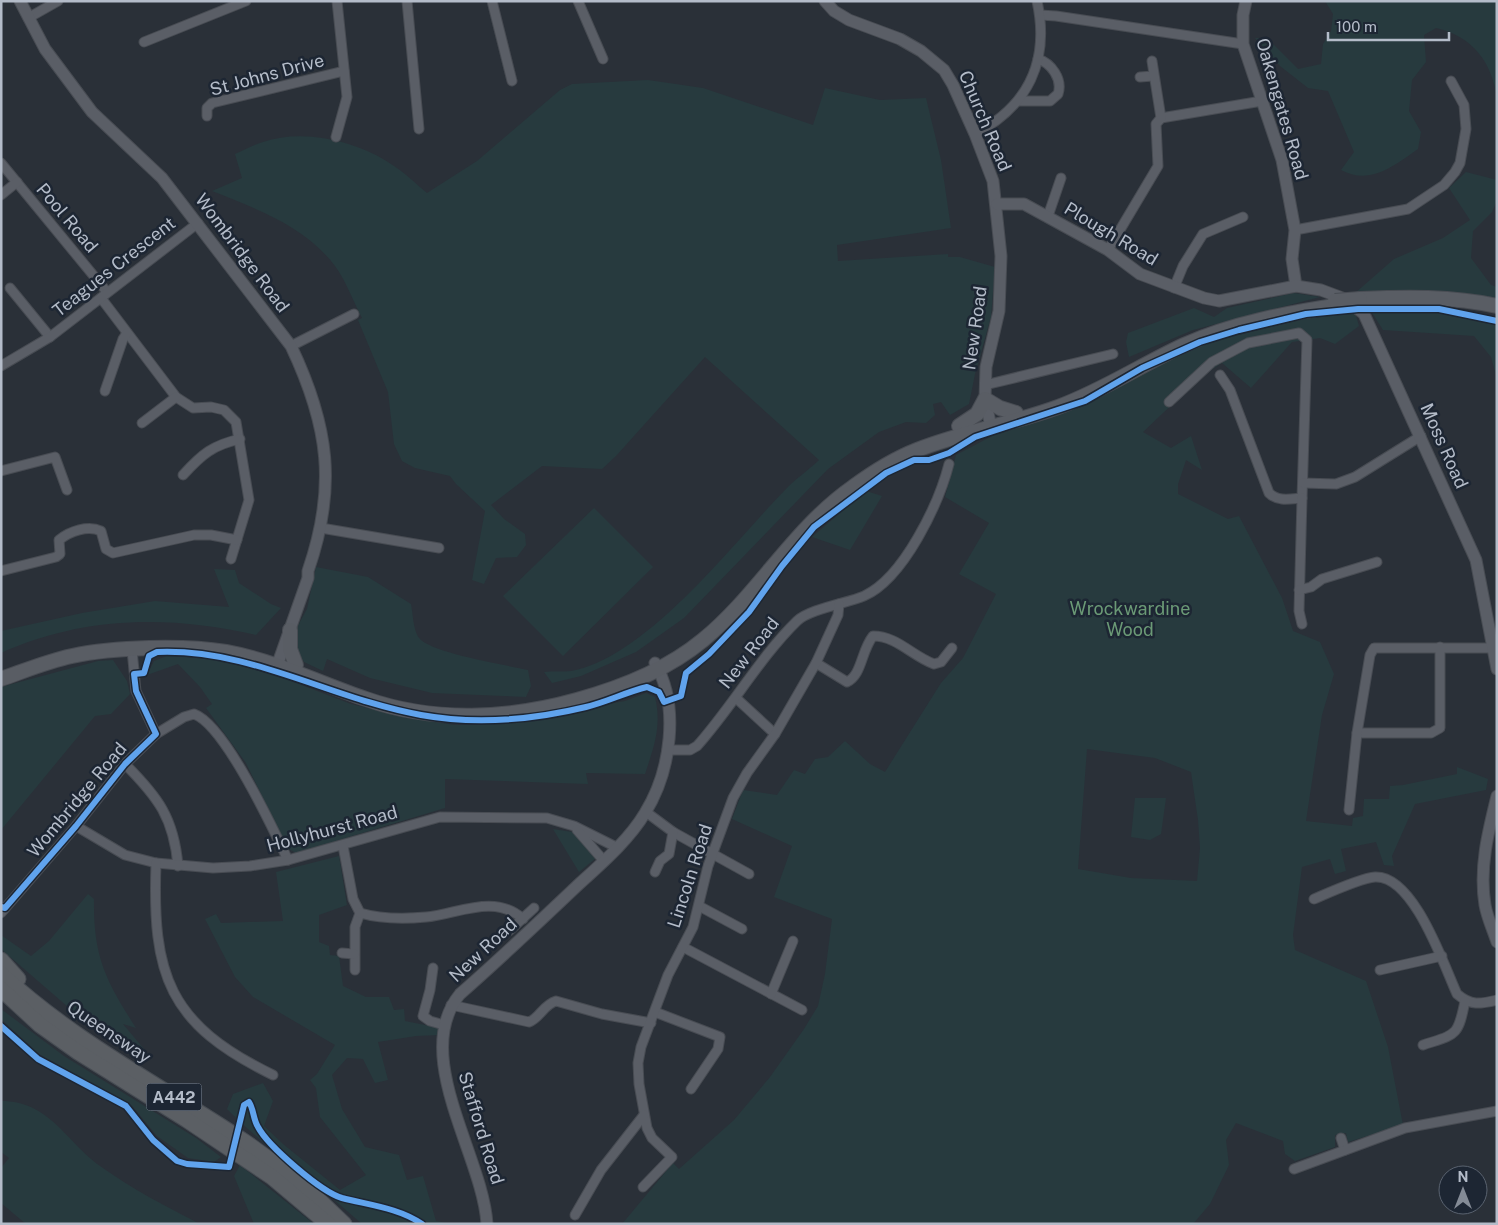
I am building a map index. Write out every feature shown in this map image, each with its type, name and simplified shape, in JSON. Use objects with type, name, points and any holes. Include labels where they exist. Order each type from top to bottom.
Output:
[{"type":"highway","name":"A442","points":[[1,960],[63,1025]]},
{"type":"highway","name":"Queensway","points":[[1,974],[63,1025],[246,1143],[318,1198],[344,1224]]},
{"type":"highway","name":"Queensway","points":[[1,989],[40,1025],[272,1177],[328,1224]]},
{"type":"highway","name":"A442","points":[[1,996],[40,1025]]},
{"type":"main road","points":[[76,655],[81,650],[98,646],[158,641],[221,645],[275,661],[369,700],[413,711],[454,716],[505,714],[546,708],[614,688],[704,640],[749,593],[812,521],[855,485],[889,463],[919,449],[1016,412],[1064,397],[1185,338],[1250,318],[1338,303],[1408,297],[1443,299],[1497,306]]},
{"type":"main road","points":[[1362,301],[1433,304],[1497,316]]},
{"type":"main road","points":[[959,426],[990,423],[1074,401],[1204,337],[1268,318],[1338,303]]},
{"type":"main road","points":[[1,679],[76,655],[132,650],[208,650],[296,665],[398,702],[434,708],[466,709],[509,706],[572,694],[657,666],[719,617],[810,516],[835,494],[891,457],[959,426],[978,414],[985,392],[1000,408],[1016,412]]},
{"type":"main road","points":[[290,630],[290,648],[296,665]]},
{"type":"street","name":"Wombridge Road","points":[[20,1],[45,48],[92,112],[162,178],[198,222],[291,346],[304,373],[319,415],[326,454],[326,481],[321,528],[308,571],[308,578],[290,630],[275,661]]},
{"type":"street","points":[[28,18],[58,1]]},
{"type":"street","points":[[144,42],[246,1]]},
{"type":"street","points":[[336,137],[347,97],[337,1]]},
{"type":"street","points":[[407,1],[419,129]]},
{"type":"street","points":[[492,1],[512,81]]},
{"type":"street","points":[[578,1],[603,59]]},
{"type":"street","name":"Church Road","points":[[825,1],[834,11],[849,20],[900,39],[921,51],[944,70],[954,85],[993,181],[997,204]]},
{"type":"street","points":[[974,134],[994,124],[1019,101],[1034,74],[1038,59],[1040,14],[1038,1]]},
{"type":"street","name":"Oakengates Road","points":[[1246,1],[1243,15],[1243,44],[1276,136],[1282,160],[1295,230],[1292,259],[1296,286]]},
{"type":"street","points":[[1040,14],[1243,44]]},
{"type":"street","points":[[1019,101],[1050,101],[1058,94],[1059,83],[1055,74],[1045,61],[1038,59]]},
{"type":"street","points":[[1152,61],[1161,118]]},
{"type":"street","name":"St Johns Drive","points":[[207,116],[207,108],[212,103],[344,71]]},
{"type":"street","points":[[1140,77],[1153,76]]},
{"type":"street","points":[[1295,230],[1408,209],[1444,185],[1460,163],[1466,129],[1464,105],[1451,81]]},
{"type":"street","points":[[1108,250],[1158,166],[1156,124],[1161,118],[1262,101]]},
{"type":"street","name":"Pool Road","points":[[1,163],[104,295],[128,333],[176,397]]},
{"type":"street","points":[[1048,216],[1061,178]]},
{"type":"street","points":[[1,195],[17,182]]},
{"type":"street","name":"Plough Road","points":[[997,204],[1024,204],[1108,250],[1140,274],[1204,298],[1219,301],[1296,286]]},
{"type":"street","name":"New Road","points":[[990,423],[985,392],[987,359],[999,311],[1000,256],[997,204]]},
{"type":"street","points":[[1174,288],[1183,266],[1203,234],[1243,217]]},
{"type":"street","name":"Teagues Crescent","points":[[1,366],[50,336],[198,222]]},
{"type":"street","name":"Moss Road","points":[[1296,286],[1321,290],[1345,299],[1364,314],[1476,560],[1494,634],[1497,670]]},
{"type":"street","name":"Teagues Crescent","points":[[10,288],[50,336]]},
{"type":"street","points":[[291,346],[354,314]]},
{"type":"street","points":[[105,391],[123,339],[128,333]]},
{"type":"street","points":[[1169,402],[1212,362],[1248,343],[1299,333],[1307,340],[1299,590],[1299,611],[1302,624]]},
{"type":"street","points":[[985,392],[1113,354]]},
{"type":"street","points":[[1220,375],[1230,390],[1269,493],[1274,498],[1282,500],[1302,498]]},
{"type":"street","points":[[142,423],[176,397],[193,408],[211,407],[224,410],[236,422],[250,500],[231,559]]},
{"type":"street","points":[[1303,483],[1336,484],[1355,477],[1420,436]]},
{"type":"street","points":[[183,474],[195,461],[219,443],[240,439]]},
{"type":"street","points":[[1,471],[55,457],[67,490]]},
{"type":"street","name":"New Road","points":[[667,750],[690,750],[697,746],[799,619],[868,594],[900,562],[931,515],[949,464]]},
{"type":"street","points":[[1,571],[56,557],[60,554],[59,540],[67,533],[94,527],[101,531],[106,549],[113,553],[194,535],[211,535],[237,540]]},
{"type":"street","points":[[321,528],[439,548]]},
{"type":"street","points":[[1299,590],[1311,587],[1322,579],[1377,562]]},
{"type":"street","name":"Wombridge Road","points":[[275,661],[303,576],[308,571]]},
{"type":"street","name":"Lincoln Road","points":[[643,1187],[672,1157],[652,1138],[644,1115],[638,1063],[641,1048],[668,975],[693,927],[705,878],[740,784],[775,734],[816,664],[838,615],[839,604]]},
{"type":"street","points":[[816,664],[847,682],[854,679],[866,645],[873,636],[883,636],[894,641],[934,664],[941,662],[952,648]]},
{"type":"street","points":[[1349,810],[1357,733],[1370,655],[1374,648],[1440,647],[1495,652]]},
{"type":"street","points":[[1357,733],[1431,733],[1440,728],[1440,647]]},
{"type":"street","points":[[132,650],[136,691],[156,734]]},
{"type":"street","name":"New Road","points":[[444,1042],[444,1026],[451,1005],[460,994],[604,861],[646,812],[664,769],[667,750],[668,700],[657,666]]},
{"type":"street","points":[[736,698],[775,734]]},
{"type":"street","name":"Wombridge Road","points":[[1,913],[76,826],[125,764],[156,734],[184,717],[194,714],[203,717],[212,727],[254,789],[288,860]]},
{"type":"street","points":[[125,764],[146,786],[169,820],[176,841],[178,866]]},
{"type":"street","points":[[1497,796],[1486,838],[1483,885],[1485,906],[1497,942]]},
{"type":"street","points":[[646,812],[673,832],[749,874]]},
{"type":"street","name":"Hollyhurst Road","points":[[76,826],[117,851],[156,863],[178,866],[222,867],[288,860],[343,846],[440,817],[547,818],[574,826],[616,847]]},
{"type":"street","points":[[574,826],[604,861]]},
{"type":"street","points":[[655,872],[660,861],[669,854],[673,832]]},
{"type":"street","points":[[343,846],[354,899],[360,913],[355,927],[355,970]]},
{"type":"street","points":[[156,863],[158,946],[165,974],[181,1005],[204,1032],[231,1053],[273,1075]]},
{"type":"street","points":[[1314,898],[1375,877],[1387,879],[1399,886],[1428,927],[1457,994],[1465,1001],[1477,1005],[1497,1000]]},
{"type":"street","points":[[699,906],[742,929]]},
{"type":"street","points":[[360,913],[375,917],[426,918],[470,907],[502,908],[516,913],[523,919]]},
{"type":"street","points":[[509,931],[534,908]]},
{"type":"street","points":[[771,994],[793,941]]},
{"type":"street","points":[[683,947],[802,1010]]},
{"type":"street","points":[[342,953],[354,954]]},
{"type":"street","points":[[1380,970],[1442,956]]},
{"type":"street","points":[[433,968],[430,990],[423,1016],[430,1021],[444,1026]]},
{"type":"street","points":[[451,1005],[529,1022],[534,1020],[543,1008],[556,1001],[602,1014],[650,1023]]},
{"type":"street","points":[[1423,1045],[1453,1035],[1461,1025],[1465,1001]]},
{"type":"street","points":[[655,1012],[720,1037],[718,1050],[691,1089]]},
{"type":"street","name":"Stafford Road","points":[[444,1042],[446,1080],[481,1186],[487,1224]]},
{"type":"street","points":[[1294,1169],[1405,1128],[1497,1111]]},
{"type":"street","points":[[575,1209],[601,1170],[644,1115]]},
{"type":"street","points":[[1341,1138],[1345,1150]]},
{"type":"green space","points":[[1325,1],[1497,1],[1497,98],[1491,73],[1478,53],[1460,37],[1436,28],[1424,35],[1426,62],[1412,80],[1409,111],[1421,132],[1418,149],[1391,167],[1372,175],[1362,176],[1341,170],[1354,152],[1328,91],[1308,88],[1280,66],[1255,38],[1267,38],[1298,69],[1321,64],[1323,44],[1331,31],[1333,14]]},
{"type":"green space","points":[[648,80],[703,88],[813,125],[825,88],[880,100],[926,98],[941,160],[951,228],[837,245],[838,261],[948,254],[948,257],[960,257],[995,267],[991,317],[975,374],[969,404],[950,415],[941,402],[933,404],[935,415],[926,423],[906,422],[879,432],[828,469],[684,618],[636,652],[581,676],[552,683],[544,672],[571,671],[600,661],[629,644],[658,622],[687,596],[789,486],[819,460],[705,357],[616,456],[602,469],[542,466],[491,505],[504,519],[525,534],[526,545],[517,557],[496,558],[484,584],[472,580],[485,511],[450,476],[415,468],[402,461],[394,444],[388,392],[358,320],[362,318],[335,266],[323,252],[295,229],[263,212],[212,191],[242,178],[235,154],[263,142],[295,136],[329,139],[362,149],[396,167],[427,193],[477,161],[560,90],[572,84]]},
{"type":"green space","points":[[1466,172],[1497,180],[1497,201],[1492,212],[1473,231],[1471,258],[1491,285],[1497,287],[1497,300],[1354,294],[1394,259],[1443,238],[1470,220],[1449,188]]},
{"type":"green space","points":[[1294,293],[1320,297],[1193,330],[1129,357],[1126,342],[1128,333],[1194,308],[1214,317],[1227,308]]},
{"type":"green space","points":[[1371,311],[1436,312],[1497,325],[1497,379],[1491,357],[1474,336],[1383,330]]},
{"type":"green space","name":"Wrockwardine Wood","points":[[1355,312],[1359,326],[1335,344],[1320,338],[1292,342],[1251,388],[1222,363],[1202,376],[1143,432],[1171,448],[1191,436],[1202,470],[1186,460],[1178,484],[1178,494],[1228,519],[1239,516],[1282,598],[1293,631],[1320,642],[1334,674],[1322,715],[1306,821],[1352,826],[1353,818],[1363,816],[1364,799],[1389,799],[1390,786],[1457,774],[1457,767],[1488,779],[1486,790],[1415,804],[1392,856],[1394,866],[1384,865],[1376,842],[1341,849],[1346,871],[1335,874],[1330,859],[1302,867],[1293,935],[1295,950],[1366,981],[1388,1047],[1403,1125],[1348,1142],[1346,1133],[1335,1135],[1335,1147],[1295,1161],[1285,1154],[1283,1141],[1236,1123],[1226,1140],[1229,1165],[1210,1204],[1193,1224],[622,1224],[673,1163],[679,1169],[734,1120],[770,1077],[818,1006],[825,974],[832,919],[774,897],[792,846],[732,819],[743,790],[777,795],[794,770],[805,774],[815,759],[828,757],[845,741],[870,764],[885,772],[941,683],[963,658],[996,594],[959,574],[989,523],[945,497],[956,455],[994,435],[1084,406],[1128,379],[1210,342],[1307,318]],"holes":[[[1087,749],[1155,758],[1191,772],[1200,848],[1197,881],[1131,878],[1078,869]]]},
{"type":"green space","points":[[866,491],[882,496],[850,550],[812,537]]},
{"type":"green space","points":[[594,508],[653,567],[563,656],[503,596]]},
{"type":"green space","points":[[316,567],[368,577],[411,604],[417,635],[426,643],[438,649],[487,662],[528,670],[531,686],[526,697],[432,693],[370,678],[327,659],[323,671],[304,662],[295,649],[296,629],[307,609]]},
{"type":"green space","points":[[214,569],[235,570],[239,583],[271,604],[281,608],[256,635],[191,624],[127,623],[63,632],[1,653],[1,631],[82,613],[155,601],[229,607]]},
{"type":"green space","points":[[167,656],[216,659],[278,676],[351,704],[407,718],[455,725],[479,725],[557,713],[625,701],[646,693],[655,697],[658,717],[656,736],[645,774],[586,773],[588,784],[445,779],[445,808],[296,853],[287,848],[246,763],[206,708],[212,704],[200,687],[178,664],[147,675],[154,661]]},
{"type":"green space","points":[[113,660],[127,681],[130,694],[111,714],[95,716],[1,830],[1,687],[98,661]]},
{"type":"green space","points":[[1135,798],[1166,798],[1161,834],[1150,840],[1131,837]]},
{"type":"green space","points":[[553,829],[572,832],[596,858],[579,872]]},
{"type":"green space","points":[[339,856],[347,905],[319,915],[319,942],[329,946],[330,955],[339,956],[343,986],[366,997],[389,997],[394,1010],[404,1009],[405,1021],[440,1028],[439,1035],[416,1036],[378,1042],[388,1080],[375,1083],[363,1059],[347,1058],[332,1075],[342,1109],[365,1147],[399,1155],[407,1180],[423,1176],[436,1221],[454,1224],[362,1224],[227,1109],[233,1094],[263,1083],[273,1101],[264,1126],[283,1144],[340,1190],[366,1175],[320,1117],[316,1088],[310,1080],[317,1074],[335,1045],[253,997],[235,977],[205,919],[216,914],[221,923],[283,921],[276,872]]},
{"type":"green space","points":[[88,894],[94,899],[96,937],[103,968],[136,1028],[123,1024],[149,1055],[143,1062],[75,1013],[1,949],[1,935],[31,956],[49,941]]},
{"type":"green space","points":[[1,1009],[64,1056],[196,1138],[221,1157],[214,1162],[188,1158],[157,1136],[133,1107],[39,1054],[1,1019]]},
{"type":"green space","points":[[1,1101],[18,1103],[45,1115],[100,1166],[136,1190],[200,1224],[26,1224],[1,1203],[1,1168],[9,1158],[1,1152]]},
{"type":"green space","points":[[240,1165],[314,1224],[254,1224],[234,1176]]},
{"type":"cycle path","points":[[1,907],[5,908],[76,826],[125,764],[156,734],[136,691],[134,674],[144,673],[149,656],[157,652],[191,653],[225,658],[258,666],[388,708],[421,715],[462,720],[504,720],[545,715],[594,705],[647,687],[659,692],[664,702],[681,696],[686,673],[709,654],[749,612],[782,566],[814,527],[886,473],[914,460],[929,460],[949,453],[975,437],[1085,401],[1142,368],[1200,342],[1239,330],[1306,314],[1358,309],[1439,309],[1497,321]]},
{"type":"cycle path","points":[[1,1026],[38,1059],[126,1106],[153,1140],[177,1161],[187,1164],[229,1167],[244,1105],[249,1102],[256,1124],[272,1145],[321,1187],[342,1198],[404,1214],[422,1224]]}]
